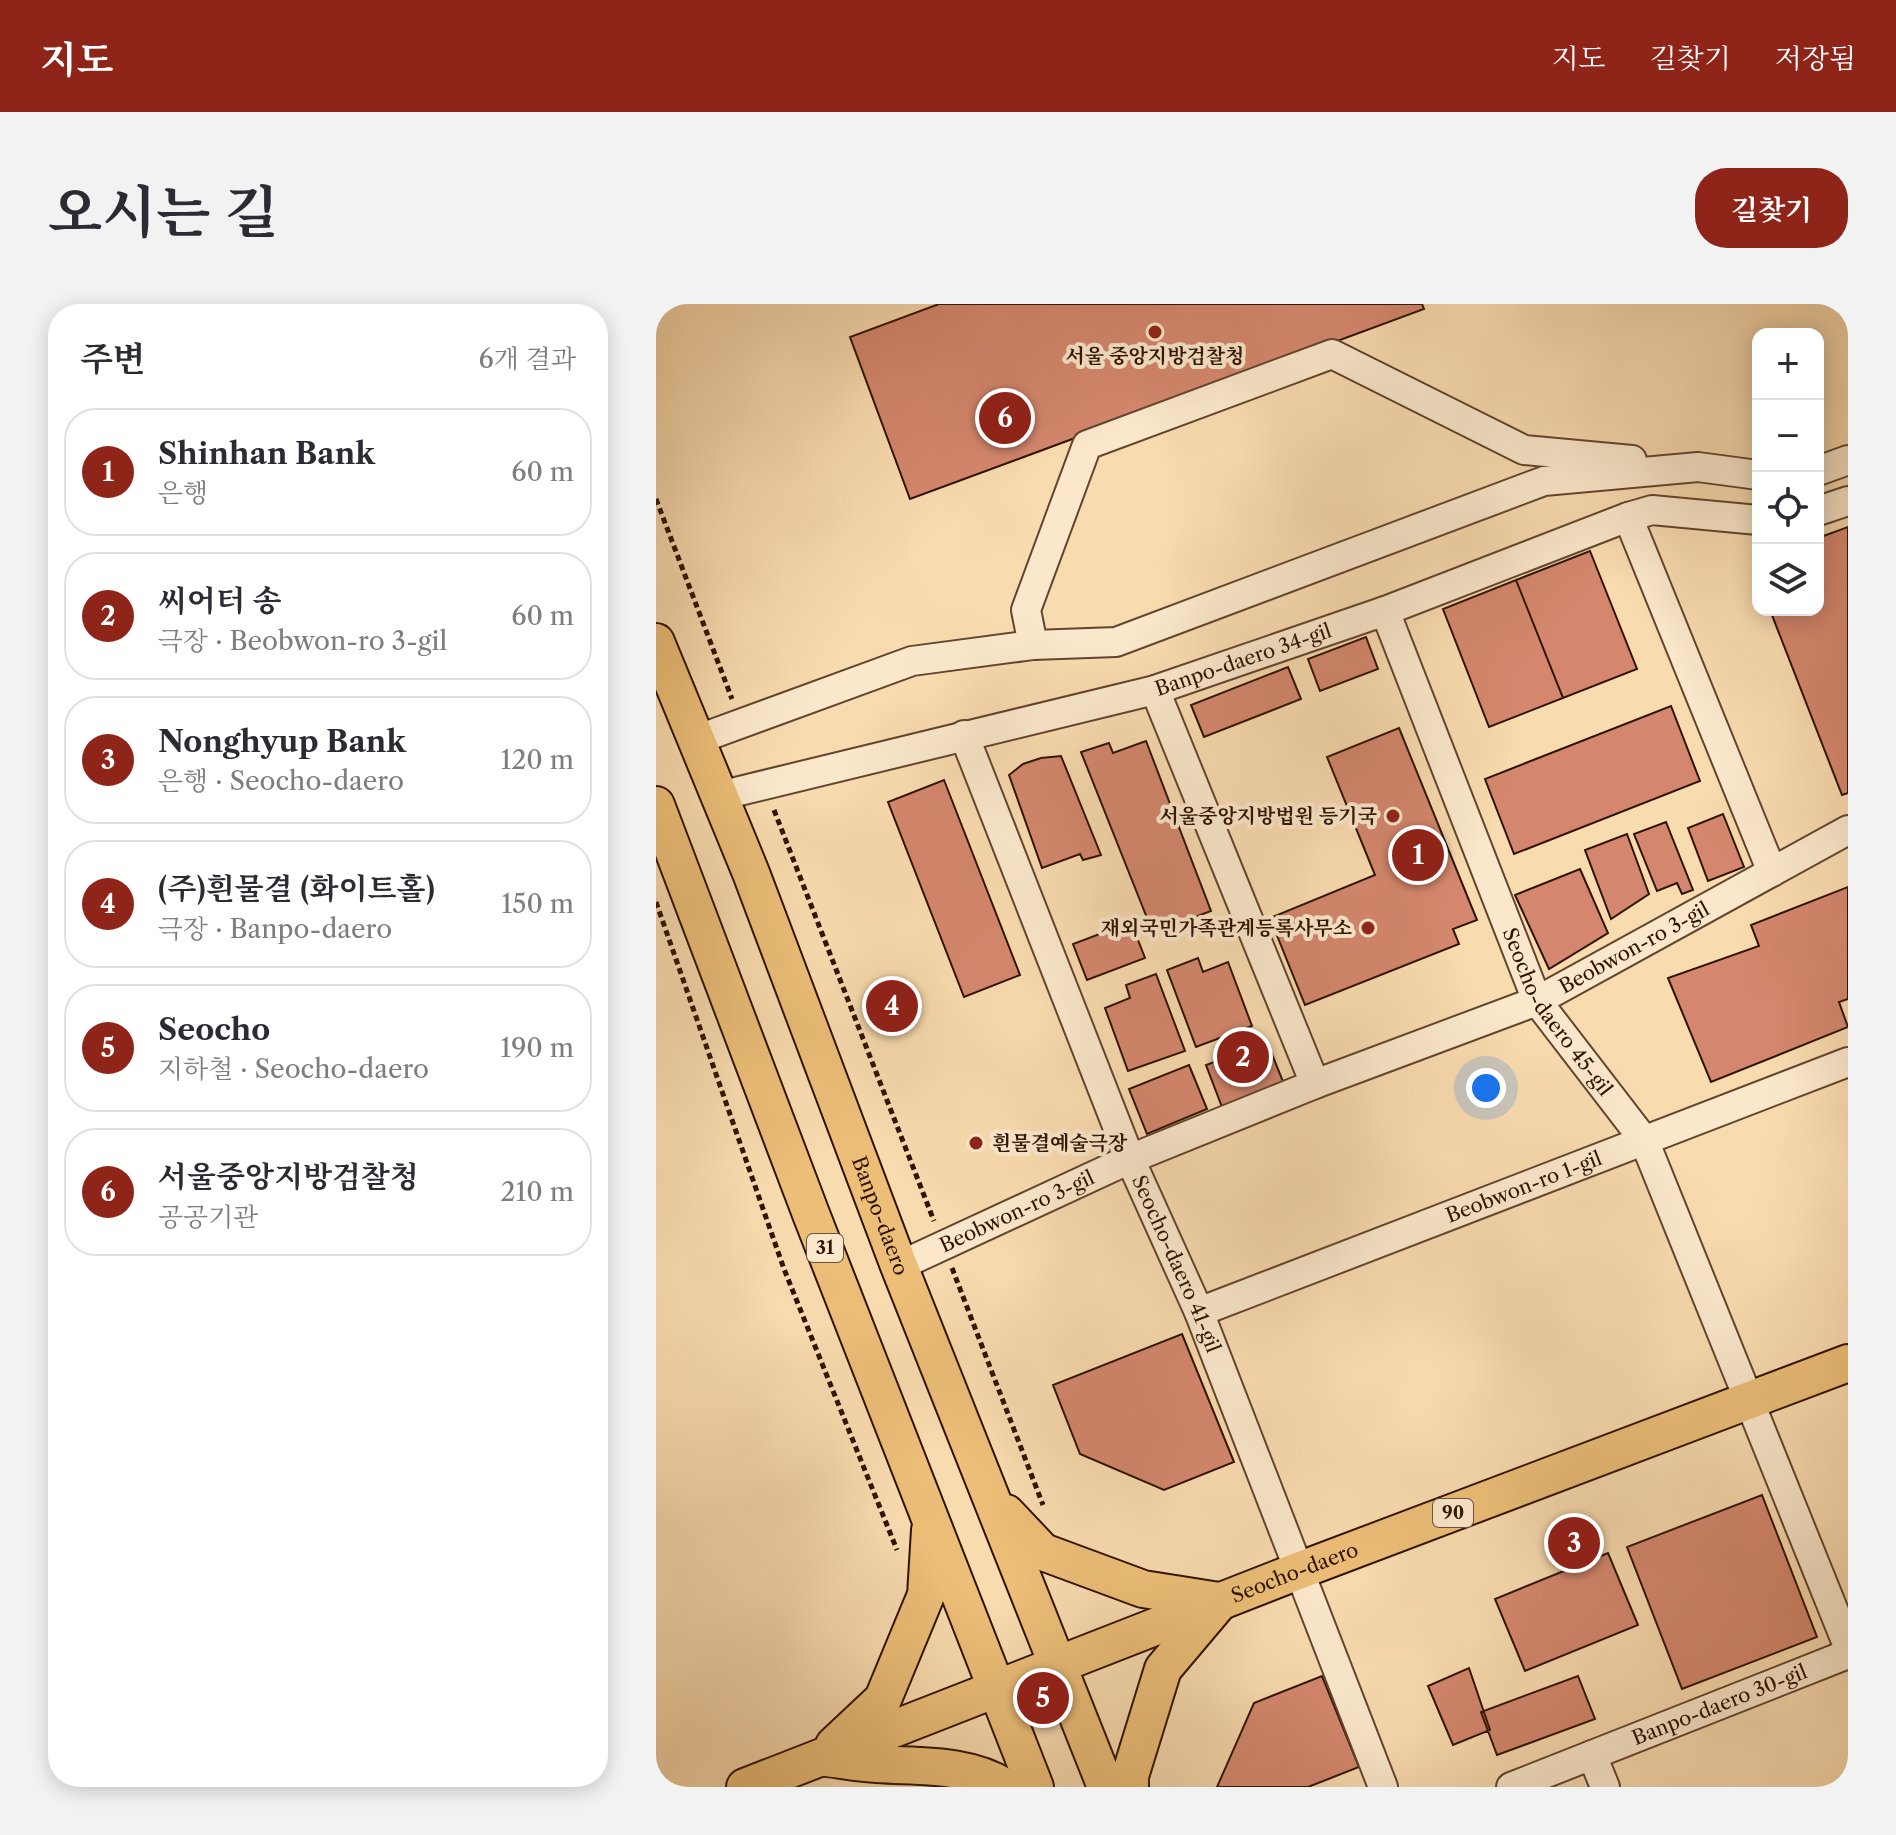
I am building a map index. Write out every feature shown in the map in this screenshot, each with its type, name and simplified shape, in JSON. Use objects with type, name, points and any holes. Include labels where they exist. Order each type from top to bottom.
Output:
[{"type":"main road","name":"Banpo-daero","points":[[656,642],[751,873],[899,1266],[1106,1787]]},
{"type":"main road","name":"31","points":[[656,805],[1035,1787]]},
{"type":"main road","name":"Seocho-daero","points":[[745,1787],[784,1780],[822,1757],[1058,1664],[1848,1363]]},
{"type":"main road","points":[[992,1498],[1043,1552],[1143,1589],[1220,1601]]},
{"type":"main road","points":[[822,1757],[883,1699],[926,1595],[931,1520]]},
{"type":"main road","points":[[1130,1787],[1130,1776],[1163,1669],[1220,1601]]},
{"type":"main road","points":[[822,1757],[876,1764],[937,1766],[1005,1787]]},
{"type":"street","points":[[1033,645],[1026,610],[1087,445],[1332,354],[1524,450],[1752,474]]},
{"type":"street","points":[[1824,469],[1848,460]]},
{"type":"street","points":[[696,740],[912,661],[1033,645],[1116,642],[1544,481],[1698,467]]},
{"type":"street","points":[[1824,509],[1848,501]]},
{"type":"street","name":"Banpo-daero 34-gil","points":[[719,796],[1155,690],[1385,611],[1652,510],[1752,519]]},
{"type":"street","points":[[1628,517],[1772,872]]},
{"type":"street","name":"Seocho-daero 45-gil","points":[[1385,611],[1537,1001],[1644,1140],[1848,1646]]},
{"type":"street","points":[[1155,690],[1315,1084]]},
{"type":"street","name":"Seocho-daero 41-gil","points":[[964,735],[1130,1159],[1199,1312],[1383,1787]]},
{"type":"street","name":"Beobwon-ro 3-gil","points":[[899,1266],[1130,1159],[1315,1084],[1537,1001],[1848,830]]},
{"type":"street","name":"Beobwon-ro 1-gil","points":[[1199,1312],[1848,1062]]},
{"type":"street","name":"Banpo-daero 30-gil","points":[[1511,1787],[1848,1654]]},
{"type":"street","points":[[1592,1755],[1605,1787]]},
{"type":"path","points":[[656,499],[741,723]]},
{"type":"path","points":[[763,783],[1043,1507]]},
{"type":"path","points":[[656,902],[784,1269],[898,1553]]},
{"type":"building","points":[[939,304],[1422,304],[1424,309],[910,499],[850,337]]},
{"type":"building","points":[[1848,527],[1848,793],[1842,795],[1772,616],[1824,616],[1824,536]]},
{"type":"building","points":[[1590,551],[1637,669],[1563,698],[1516,580]]},
{"type":"building","points":[[1516,580],[1563,698],[1489,727],[1443,609]]},
{"type":"building","points":[[1366,637],[1378,669],[1320,691],[1308,659]]},
{"type":"building","points":[[1288,667],[1301,699],[1204,737],[1191,705]]},
{"type":"building","points":[[1671,706],[1700,781],[1514,854],[1485,779]]},
{"type":"building","name":"서울중앙지방법원 등기국","points":[[1399,728],[1477,920],[1453,929],[1459,944],[1305,1005],[1270,918],[1375,875],[1327,757]]},
{"type":"building","points":[[1146,741],[1211,911],[1153,933],[1081,752],[1109,743],[1113,753]]},
{"type":"building","points":[[1061,756],[1101,855],[1083,860],[1080,854],[1042,868],[1009,775],[1023,764]]},
{"type":"building","points":[[944,780],[1020,975],[964,997],[888,802]]},
{"type":"building","points":[[1723,814],[1744,867],[1708,881],[1688,828]]},
{"type":"building","points":[[1666,822],[1693,890],[1682,894],[1677,883],[1657,891],[1634,834]]},
{"type":"building","points":[[1627,834],[1649,894],[1611,919],[1585,850]]},
{"type":"building","points":[[1580,869],[1608,933],[1549,969],[1515,895]]},
{"type":"building","points":[[1848,887],[1848,999],[1839,1002],[1848,1027],[1711,1082],[1668,978],[1759,946],[1751,925]]},
{"type":"building","points":[[1131,922],[1145,958],[1087,980],[1073,944]]},
{"type":"building","points":[[1198,958],[1203,972],[1228,962],[1252,1026],[1196,1047],[1167,970]]},
{"type":"building","points":[[1156,974],[1185,1051],[1128,1071],[1105,1008],[1130,998],[1126,985]]},
{"type":"building","points":[[1267,1042],[1284,1084],[1222,1107],[1206,1065]]},
{"type":"building","points":[[1189,1065],[1207,1109],[1147,1134],[1129,1089]]},
{"type":"building","points":[[1182,1334],[1234,1462],[1164,1490],[1080,1454],[1053,1385]]},
{"type":"building","points":[[1762,1495],[1817,1637],[1682,1689],[1627,1547]]},
{"type":"building","points":[[1608,1553],[1638,1625],[1525,1671],[1495,1599]]},
{"type":"building","points":[[1469,1668],[1490,1730],[1453,1745],[1428,1686]]},
{"type":"building","points":[[1322,1676],[1359,1767],[1308,1787],[1217,1787],[1254,1703]]},
{"type":"building","points":[[1578,1676],[1595,1719],[1497,1755],[1481,1712]]},
{"type":"place","name":"서울 중앙지방검찰청","points":[[1155,332]]},
{"type":"place","name":"서울중앙지방검찰청","points":[[1005,418]]},
{"type":"place","name":"서울중앙지방법원 등기국","points":[[1393,816]]},
{"type":"place","name":"Shinhan Bank","points":[[1418,855]]},
{"type":"place","name":"재외국민가족관계등록사무소","points":[[1368,928]]},
{"type":"place","name":"(주)흰물결 (화이트홀)","points":[[892,1006]]},
{"type":"place","name":"씨어터 송","points":[[1243,1057]]},
{"type":"place","name":"흰물결예술극장","points":[[976,1143]]},
{"type":"place","name":"Nonghyup Bank","points":[[1574,1543]]},
{"type":"place","name":"Seocho","points":[[1043,1698]]}]
